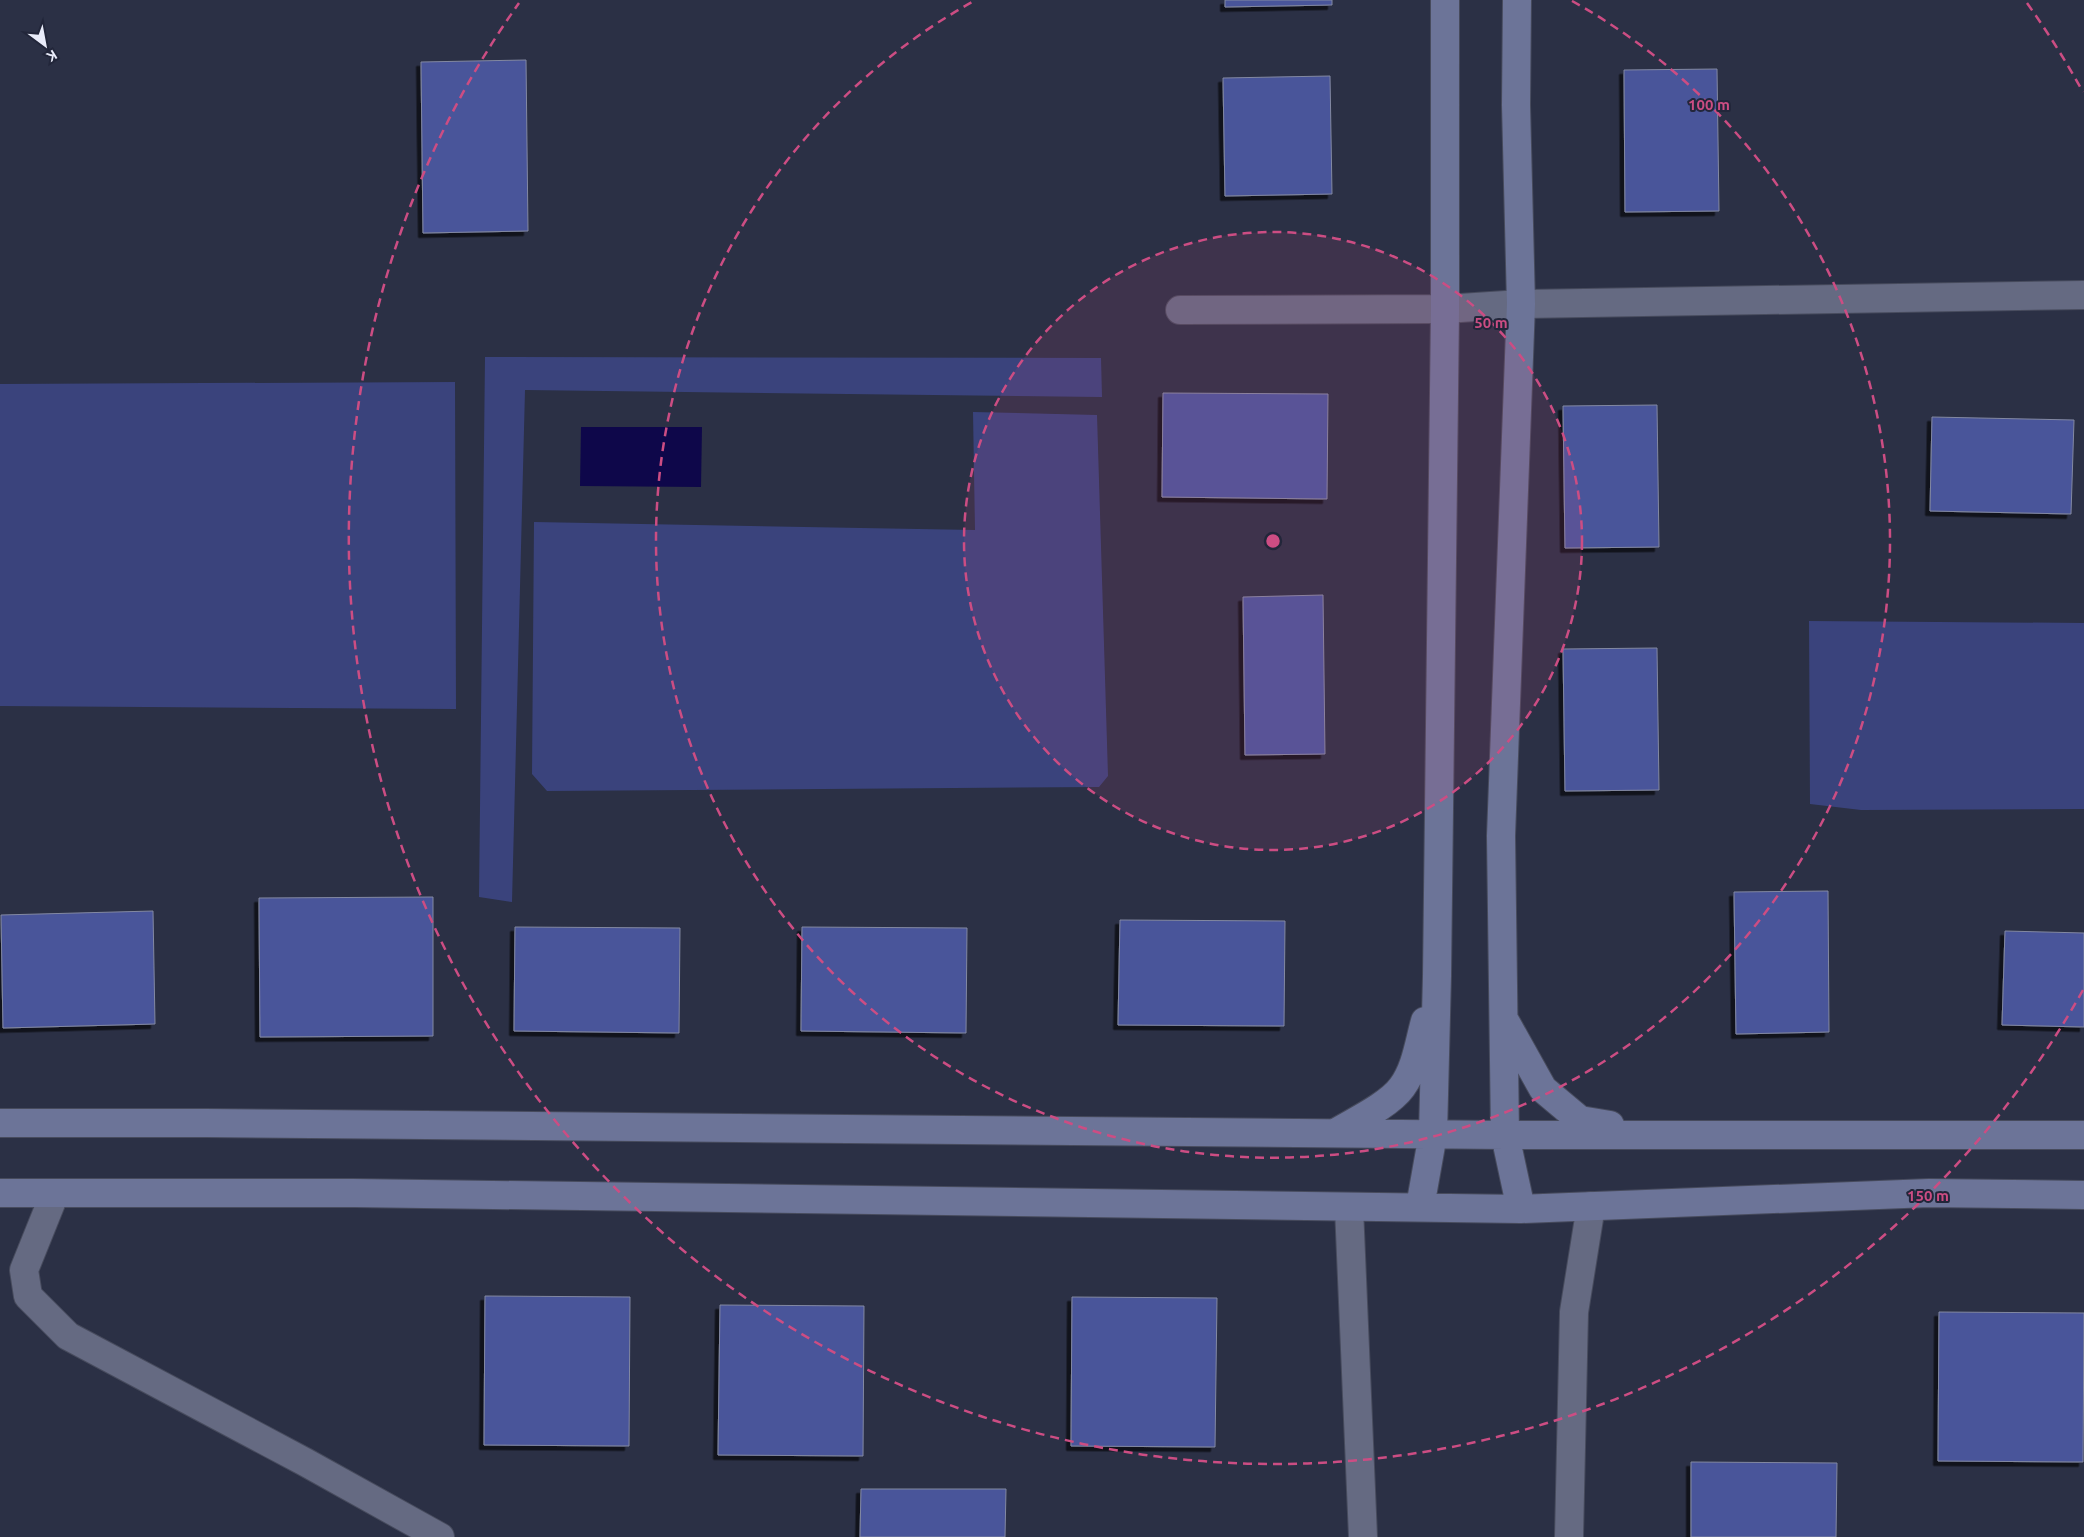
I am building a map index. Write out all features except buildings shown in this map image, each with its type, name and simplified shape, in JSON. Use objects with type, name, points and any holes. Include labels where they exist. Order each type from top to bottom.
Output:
[{"type":"main road","points":[[1420,1207],[1432,1134],[1437,976],[1445,309],[1445,0]]},
{"type":"main road","points":[[1517,0],[1516,106],[1521,304],[1501,836],[1505,1135],[1521,1209]]},
{"type":"main road","points":[[1335,1133],[1385,1102],[1402,1087],[1413,1065],[1437,976]]},
{"type":"main road","points":[[1504,1018],[1543,1090],[1580,1120],[1663,1135]]},
{"type":"main road","points":[[0,1123],[206,1123],[1505,1135],[2084,1135]]},
{"type":"main road","points":[[0,1193],[354,1193],[1521,1209],[1929,1193],[2084,1195]]},
{"type":"street","points":[[1180,310],[1445,309],[1521,304],[2084,295]]},
{"type":"street","points":[[55,1193],[24,1270],[28,1296],[68,1336],[297,1457],[440,1537]]},
{"type":"street","points":[[1569,1537],[1574,1312],[1591,1206]]},
{"type":"street","points":[[1349,1208],[1363,1537]]},
{"type":"shaded area","points":[[485,357],[1101,358],[1102,397],[525,390],[512,902],[479,897]]},
{"type":"shaded area","points":[[455,382],[456,709],[0,706],[0,384]]},
{"type":"shaded area","points":[[973,412],[1097,415],[1108,776],[1099,787],[547,791],[532,774],[534,522],[975,530]]},
{"type":"shaded area","points":[[581,427],[702,427],[701,487],[580,486]]},
{"type":"shaded area","points":[[1809,621],[2084,623],[2084,809],[1861,810],[1810,804]]}]
